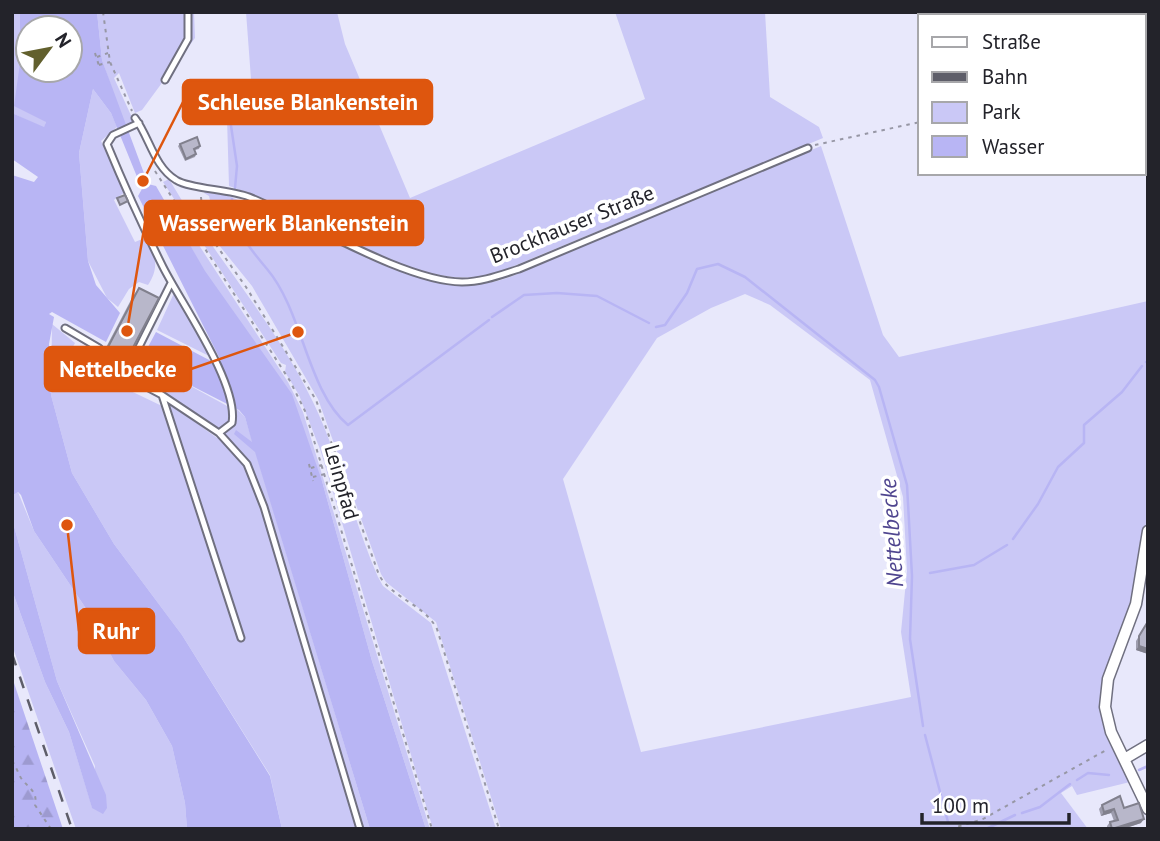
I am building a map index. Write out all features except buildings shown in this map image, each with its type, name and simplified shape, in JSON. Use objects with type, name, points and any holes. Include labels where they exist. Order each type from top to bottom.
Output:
[{"type":"street","points":[[1148,531],[1133,616],[1108,679],[1105,707],[1118,744],[1148,809]]},
{"type":"street","points":[[1126,758],[1148,745]]},
{"type":"lane","points":[[165,80],[188,39],[188,12]]},
{"type":"lane","points":[[137,120],[129,128],[107,139],[107,144],[171,283],[213,356],[233,410],[232,423],[219,433]]},
{"type":"lane","name":"Brockhauser Straße","points":[[137,120],[152,151],[176,180],[250,197],[420,273],[448,281],[475,281],[519,270],[808,148]]},
{"type":"lane","points":[[125,376],[171,283]]},
{"type":"lane","points":[[65,328],[99,348],[94,359],[162,395],[219,433],[247,464],[264,507],[360,829]]},
{"type":"lane","points":[[162,395],[241,638]]},
{"type":"path","points":[[103,12],[110,62],[137,120]]},
{"type":"path","points":[[95,53],[100,69]]},
{"type":"path","points":[[96,57],[108,53]]},
{"type":"path","points":[[98,65],[110,62]]},
{"type":"path","points":[[808,148],[918,122]]},
{"type":"path","name":"Leinpfad","points":[[157,175],[290,381],[305,411],[432,829]]},
{"type":"path","points":[[200,186],[204,228],[246,287],[316,400],[379,575],[389,588],[430,617],[437,629],[499,829]]},
{"type":"path","points":[[172,223],[164,211],[176,205]]},
{"type":"path","points":[[169,219],[180,212]]},
{"type":"path","points":[[309,464],[313,481]]},
{"type":"path","points":[[310,468],[322,465]]},
{"type":"path","points":[[312,477],[324,474]]},
{"type":"path","points":[[950,829],[983,819],[1118,744]]},
{"type":"path","points":[[12,761],[22,779],[32,787],[37,798],[35,805],[51,829]]},
{"type":"green space","points":[[12,12],[20,12],[14,14],[14,84],[30,84],[46,122],[44,128],[12,113]]},
{"type":"green space","points":[[97,12],[194,12],[195,38],[142,110],[135,113],[119,73],[114,78],[134,122],[125,126],[102,60]]},
{"type":"green space","points":[[246,12],[337,12],[345,44],[410,198],[645,99],[615,12],[765,12],[770,97],[819,127],[823,138],[492,275],[460,277],[427,272],[393,262],[260,198],[229,186],[226,84],[251,79]]},
{"type":"green space","points":[[93,89],[111,113],[117,127],[101,141],[125,192],[114,200],[135,242],[147,237],[155,261],[154,273],[148,285],[139,282],[129,289],[118,307],[107,298],[88,261],[79,153]]},
{"type":"green space","points":[[821,146],[883,335],[899,357],[1148,301],[1148,510],[1133,607],[1105,678],[1109,742],[1130,782],[1077,795],[1072,786],[1061,793],[1088,829],[501,829],[436,622],[386,582],[381,574],[318,399],[252,286],[210,234],[205,218],[212,209],[209,196],[204,193],[206,189],[228,196],[299,228],[421,277],[440,282],[481,284],[511,277]],"holes":[[[745,294],[770,305],[870,380],[903,497],[907,571],[901,632],[911,697],[641,752],[563,479],[657,338],[711,308]]]},
{"type":"green space","points":[[169,179],[262,316],[313,402],[383,586],[431,623],[496,829],[433,829],[321,452],[299,395],[285,372],[286,365],[281,363],[163,182]]},
{"type":"green space","points":[[180,216],[288,382],[303,412],[430,829],[426,829],[372,661],[322,481],[175,219]]},
{"type":"green space","points":[[175,291],[210,353],[209,356],[157,330]]},
{"type":"green space","points":[[52,324],[75,343],[66,360],[162,406],[173,406],[217,438],[235,424],[236,408],[245,417],[370,829],[282,829],[270,775],[182,635],[114,544],[72,473],[51,395]]},
{"type":"green space","points":[[154,366],[229,407],[229,422],[217,430],[147,381]]},
{"type":"green space","points":[[18,492],[34,531],[89,613],[114,661],[146,700],[172,746],[185,803],[187,829],[76,829],[12,645],[12,590],[45,682],[69,732],[92,807],[95,766],[57,681],[12,519],[12,496]]},
{"type":"green space","points":[[12,677],[63,829],[12,829]]},
{"type":"water","points":[[97,12],[102,60],[148,184],[156,186],[205,271],[292,394],[322,481],[372,661],[426,829],[370,829],[255,452],[234,434],[236,430],[252,442],[245,417],[239,410],[141,360],[156,332],[211,361],[221,361],[138,196],[142,189],[111,113],[93,89],[79,153],[88,261],[96,285],[120,313],[106,342],[52,312],[49,314],[54,317],[49,344],[51,395],[72,473],[114,544],[182,635],[270,776],[282,829],[187,829],[185,803],[172,746],[146,700],[114,661],[89,613],[34,531],[21,495],[18,492],[12,496],[12,175],[34,182],[38,177],[12,159],[12,113],[44,127],[46,122],[14,106],[17,84],[84,84],[84,14],[20,14]]},
{"type":"water","points":[[12,519],[57,681],[106,795],[107,808],[103,814],[92,808],[69,732],[45,682],[12,590]]},
{"type":"waterway","name":"Nettelbecke","points":[[230,119],[237,166],[235,188]]},
{"type":"waterway","name":"Nettelbecke","points":[[232,199],[238,228],[248,246],[279,286],[323,392],[334,410],[348,425],[489,320]]},
{"type":"waterway","name":"Nettelbecke","points":[[656,327],[665,325],[687,293],[697,269],[718,264],[745,277],[875,380],[907,485],[912,576],[910,639],[923,726]]},
{"type":"waterway","name":"Nettelbecke","points":[[492,317],[524,295],[557,293],[597,296],[649,323]]},
{"type":"waterway","points":[[1013,539],[1038,504],[1058,467],[1084,443],[1084,425],[1122,392],[1142,366]]},
{"type":"waterway","points":[[930,573],[974,565],[1007,545]]},
{"type":"waterway","name":"Nettelbecke","points":[[925,735],[948,822]]},
{"type":"waterway","points":[[1139,770],[1148,766]]},
{"type":"waterway","name":"Nettelbecke","points":[[1077,780],[1088,773],[1109,775]]},
{"type":"waterway","name":"Nettelbecke","points":[[1022,813],[1040,807],[1070,784]]},
{"type":"waterway","points":[[986,829],[1015,815]]},
{"type":"railway","points":[[12,654],[72,829]]},
{"type":"place","name":"Schleuse Blankenstein","points":[[143,181]]},
{"type":"place","name":"Wasserwerk Blankenstein","points":[[127,331]]},
{"type":"place","name":"Nettelbecke","points":[[298,332]]},
{"type":"place","name":"Ruhr","points":[[67,525]]}]
